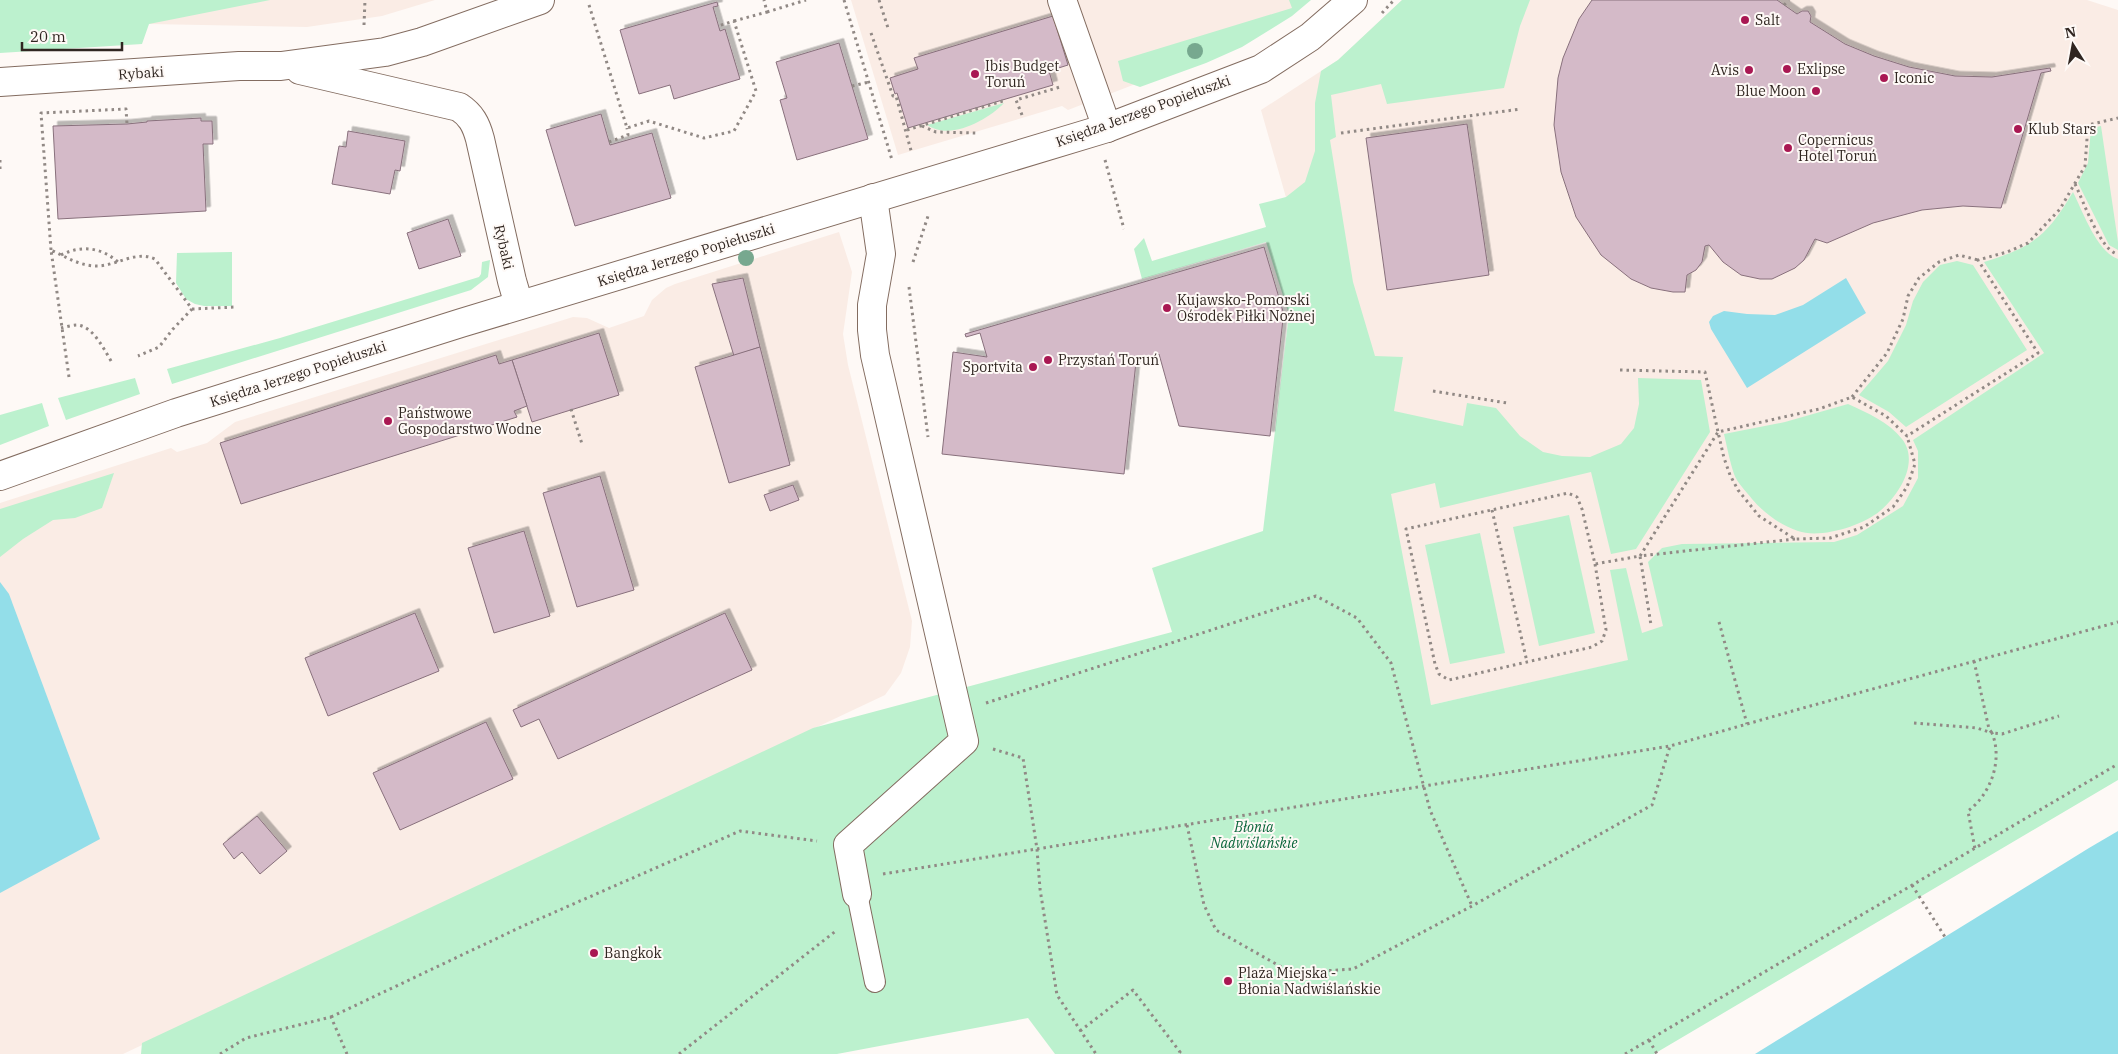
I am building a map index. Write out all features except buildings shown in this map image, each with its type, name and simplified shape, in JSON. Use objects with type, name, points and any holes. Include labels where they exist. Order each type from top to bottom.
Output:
[{"type":"street","name":"Rybaki","points":[[0,82],[239,66],[282,66],[385,52],[422,42],[540,0]]},
{"type":"street","points":[[1062,0],[1107,128]]},
{"type":"street","name":"Księdza Jerzego Popiełuszki","points":[[0,476],[176,413],[519,305],[1107,128],[1261,69],[1310,37],[1353,0]]},
{"type":"street","points":[[385,52],[390,76],[401,93]]},
{"type":"street","name":"Rybaki","points":[[282,66],[459,107],[469,114],[476,124],[519,305]]},
{"type":"street","points":[[858,894],[848,845],[964,741],[875,355],[872,305],[881,254],[873,198]]},
{"type":"lane","points":[[858,894],[875,982]]},
{"type":"path","points":[[364,26],[365,0]]},
{"type":"path","points":[[764,0],[767,12]]},
{"type":"path","points":[[718,26],[806,0]]},
{"type":"path","points":[[844,0],[895,168]]},
{"type":"path","points":[[879,0],[888,28]]},
{"type":"path","points":[[1784,5],[1789,0]]},
{"type":"path","points":[[589,5],[627,128],[628,135],[609,142]]},
{"type":"path","points":[[627,128],[649,121],[704,138],[734,131],[756,91],[734,21]]},
{"type":"path","points":[[871,33],[894,96],[896,96],[914,162]]},
{"type":"path","points":[[1022,115],[1016,100],[1089,78]]},
{"type":"path","points":[[852,86],[869,82]]},
{"type":"path","points":[[906,130],[1006,100]]},
{"type":"path","points":[[69,377],[51,250],[41,114],[126,109],[127,124]]},
{"type":"path","points":[[1341,133],[1521,109]]},
{"type":"path","points":[[1651,625],[1640,556],[1718,432],[1819,409],[1852,397],[1887,353],[1903,318],[1908,296],[1919,278],[1939,262],[1959,255],[1978,260],[2007,252],[2028,243],[2060,209],[2085,166],[2088,125],[2118,118]]},
{"type":"path","points":[[922,126],[936,132],[978,133]]},
{"type":"path","points":[[0,160],[0,172]]},
{"type":"path","points":[[2075,184],[2104,244],[2113,253],[2118,254]]},
{"type":"path","points":[[61,255],[82,248],[104,253],[118,262]]},
{"type":"path","points":[[51,250],[80,264],[96,266],[149,256],[155,259],[192,309]]},
{"type":"path","points":[[1907,436],[2038,353],[1978,260]]},
{"type":"path","points":[[910,270],[914,261]]},
{"type":"path","points":[[908,279],[930,446]]},
{"type":"path","points":[[138,356],[159,347],[173,328],[192,309],[236,307]]},
{"type":"path","points":[[61,328],[78,325],[84,327],[92,333],[114,364]]},
{"type":"path","points":[[1620,370],[1705,372],[1724,458],[1738,490],[1758,516],[1795,539]]},
{"type":"path","points":[[1433,391],[1507,404]]},
{"type":"path","points":[[1595,564],[1640,556],[1795,539],[1830,538],[1864,527],[1893,507],[1907,487],[1915,464],[1907,436],[1886,416],[1852,397]]},
{"type":"path","points":[[571,409],[582,444]]},
{"type":"path","points":[[1568,493],[1577,497],[1582,509],[1595,564],[1606,630],[1602,640],[1592,647],[1449,680],[1439,674],[1435,664],[1406,529],[1568,493]]},
{"type":"path","points":[[1492,510],[1527,662]]},
{"type":"path","points":[[958,712],[1316,596],[1357,618],[1391,663],[1430,810],[1472,906]]},
{"type":"path","points":[[1719,622],[1747,724]]},
{"type":"path","points":[[680,1054],[858,894],[1037,849],[1670,746],[2118,622]]},
{"type":"path","points":[[1974,661],[1989,729],[1997,745],[1997,762],[1988,786],[1976,805],[1968,811],[1974,848]]},
{"type":"path","points":[[1914,724],[1976,728],[2002,734],[2059,716]]},
{"type":"path","points":[[964,741],[1023,758],[1037,849],[1040,889],[1057,995],[1096,1054]]},
{"type":"path","points":[[1186,825],[1204,904],[1216,930],[1292,973],[1353,969],[1472,906],[1652,805],[1670,746]]},
{"type":"path","points":[[1625,1054],[2118,764]]},
{"type":"path","points":[[220,1054],[246,1038],[331,1017],[523,926],[740,831],[848,845]]},
{"type":"path","points":[[1912,885],[1945,936]]},
{"type":"path","points":[[1080,1031],[1133,990],[1180,1052],[1177,1054]]},
{"type":"path","points":[[331,1017],[347,1054]]},
{"type":"path","points":[[1649,1040],[1657,1054]]},
{"type":"shaded area","points":[[156,0],[435,0],[382,16],[307,27],[149,24]]},
{"type":"shaded area","points":[[851,0],[1303,0],[1295,9],[1203,58],[1068,110],[1062,106],[898,155]]},
{"type":"shaded area","points":[[1402,0],[2087,0],[2118,10],[2118,549],[1431,705],[1261,110],[1338,60]]},
{"type":"shaded area","points":[[839,232],[852,272],[843,334],[848,365],[912,621],[910,647],[901,673],[885,695],[123,1054],[0,1054],[0,503],[171,448],[177,452],[207,443],[235,422],[573,317],[587,318],[609,328],[644,316],[652,300],[666,288],[675,284]]},
{"type":"green space","points":[[0,0],[270,0],[149,24],[142,44],[0,53]]},
{"type":"green space","points":[[1289,0],[1311,0],[1292,16],[1242,47],[1206,63],[1140,87],[1123,81],[1118,61],[1292,8]]},
{"type":"green space","name":"Błonia Nadwiślańskie","points":[[1402,0],[1530,0],[1520,26],[1504,88],[1387,104],[1381,84],[1331,95],[1336,137],[1330,140],[1353,282],[1375,356],[1403,357],[1394,411],[1463,426],[1467,403],[1496,408],[1520,436],[1543,452],[1562,456],[1590,457],[1621,444],[1634,428],[1639,404],[1638,378],[1701,380],[1710,432],[1636,549],[1611,554],[1591,472],[1440,508],[1435,483],[1391,494],[1431,705],[1628,660],[1610,570],[1626,568],[1642,633],[1663,626],[1648,562],[1662,548],[1682,544],[1834,542],[1857,535],[1903,506],[1918,478],[1918,451],[1913,440],[2044,353],[1984,262],[2015,251],[2037,238],[2055,219],[2073,192],[2097,240],[2110,255],[2118,259],[2118,780],[1654,1054],[1055,1054],[1028,1018],[837,1054],[141,1054],[142,1043],[813,728],[1172,632],[1152,568],[1263,531],[1288,322],[1291,321],[1266,242],[1142,279],[1134,249],[1144,238],[1152,261],[1266,227],[1259,204],[1286,197],[1305,182],[1315,151],[1315,103],[1321,71],[1338,60]]},
{"type":"green space","points":[[1004,103],[979,122],[957,130],[946,131],[927,125]]},
{"type":"green space","points":[[2101,126],[2118,250],[2109,245],[2078,183],[2088,163],[2091,128]]},
{"type":"green space","points":[[232,252],[232,306],[204,306],[186,299],[176,283],[177,253]]},
{"type":"green space","points":[[490,260],[488,277],[471,290],[172,384],[167,369],[280,338],[479,277],[482,262]]},
{"type":"green space","points":[[1957,261],[1973,265],[2027,350],[1906,427],[1889,412],[1859,395],[1888,361],[1906,325],[1913,301],[1923,282],[1940,265]]},
{"type":"green space","points":[[135,378],[140,394],[66,420],[58,398]]},
{"type":"green space","points":[[42,403],[49,426],[0,445],[0,415]]},
{"type":"green space","points":[[1848,404],[1884,422],[1902,439],[1907,448],[1909,458],[1905,478],[1887,504],[1863,522],[1829,532],[1807,533],[1798,531],[1773,518],[1762,509],[1737,481],[1724,434],[1785,422]]},
{"type":"green space","points":[[114,473],[102,508],[75,518],[53,520],[23,539],[0,557],[0,509]]},
{"type":"green space","points":[[1569,515],[1595,633],[1539,646],[1513,527]]},
{"type":"green space","points":[[1480,533],[1505,653],[1450,664],[1425,545]]},
{"type":"water","points":[[1846,278],[1866,313],[1747,388],[1711,329],[1709,322],[1713,316],[1724,311],[1775,315],[1803,305]]},
{"type":"water","points":[[0,582],[9,594],[100,839],[0,893]]},
{"type":"water","points":[[2118,831],[2118,1054],[1755,1054],[2089,848]]},
{"type":"place","name":"Salt","points":[[1745,20]]},
{"type":"place","name":"Exlipse","points":[[1787,69]]},
{"type":"place","name":"Avis","points":[[1749,70]]},
{"type":"place","name":"Ibis Budget Toruń","points":[[975,74]]},
{"type":"place","name":"Iconic","points":[[1884,78]]},
{"type":"place","name":"Blue Moon","points":[[1816,91]]},
{"type":"place","name":"Klub Stars","points":[[2018,129]]},
{"type":"place","name":"Copernicus Hotel Toruń","points":[[1788,148]]},
{"type":"place","name":"Kujawsko-Pomorski Ośrodek Piłki Nożnej","points":[[1167,308]]},
{"type":"place","name":"Przystań Toruń","points":[[1048,360]]},
{"type":"place","name":"Sportvita","points":[[1033,367]]},
{"type":"place","name":"Państwowe Gospodarstwo Wodne","points":[[388,421]]},
{"type":"place","name":"Bangkok","points":[[594,953]]},
{"type":"place","name":"Plaża Miejska - Błonia Nadwiślańskie","points":[[1228,981]]}]
